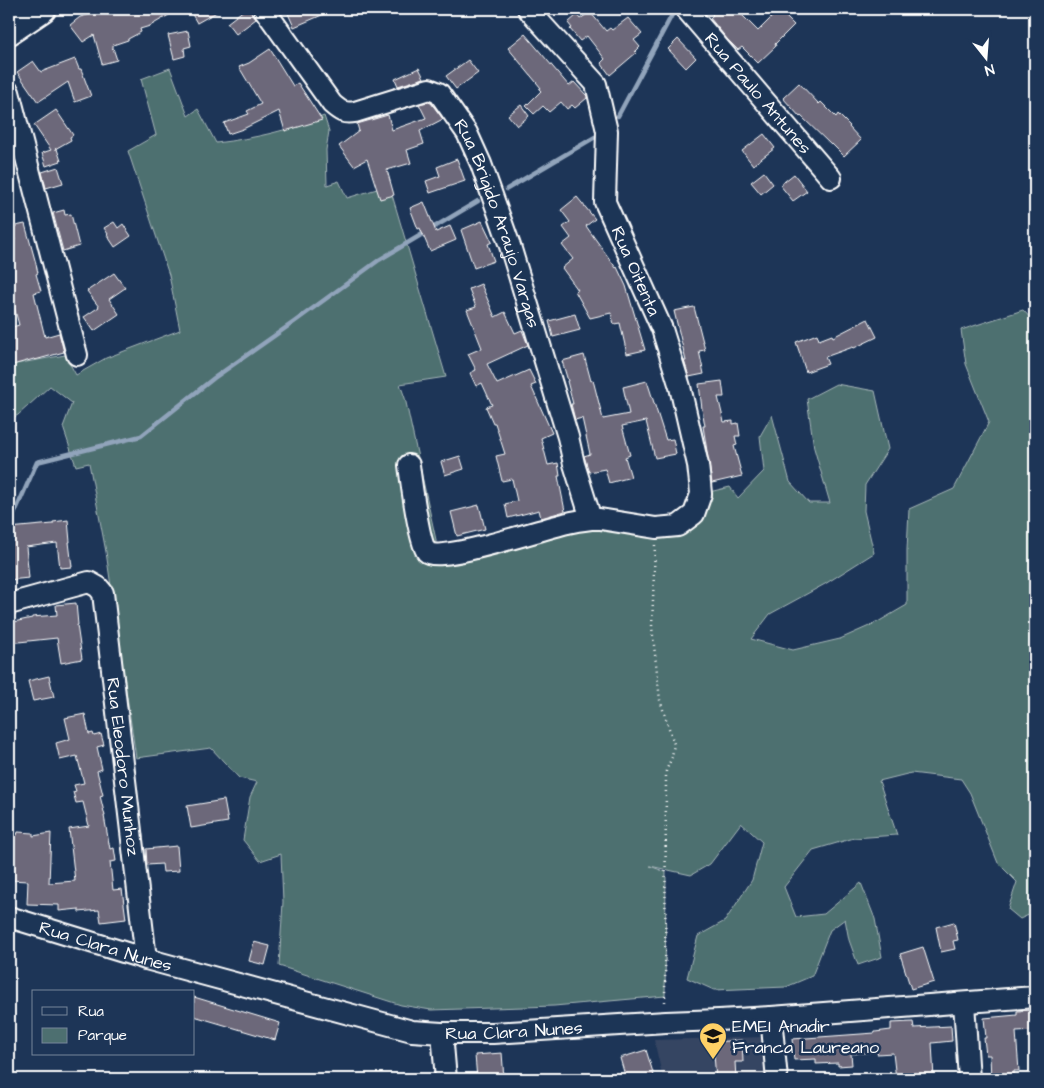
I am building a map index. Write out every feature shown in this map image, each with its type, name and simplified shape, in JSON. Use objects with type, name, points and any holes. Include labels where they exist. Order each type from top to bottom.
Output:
[{"type":"main road","points":[[9,32],[42,9]]},
{"type":"street","name":"Rua Brigido Araujo Vargas","points":[[264,9],[332,104],[341,111],[356,112],[429,89],[438,93],[467,133],[481,164],[510,246],[591,519]]},
{"type":"street","name":"Rua Oitenta","points":[[528,9],[596,84],[607,131],[605,202],[662,329],[680,387],[698,465],[701,494],[694,514],[678,526],[656,528]]},
{"type":"street","name":"Rua Paulo Antunes","points":[[686,9],[831,178]]},
{"type":"street","points":[[9,92],[77,355]]},
{"type":"street","points":[[409,466],[424,547],[431,554],[447,554],[473,549],[568,523],[591,519],[656,528]]},
{"type":"street","name":"Rua Eleodoro Munhoz","points":[[9,604],[89,582],[98,587],[103,593],[146,959]]},
{"type":"street","name":"Rua Clara Nunes","points":[[9,917],[146,959],[412,1031],[493,1033],[771,1017],[1035,997]]},
{"type":"street","points":[[964,1003],[969,1079]]},
{"type":"street","points":[[771,1017],[777,1079]]},
{"type":"street","points":[[442,1033],[446,1079]]},
{"type":"path","points":[[656,528],[652,627],[660,700],[674,744],[672,757],[666,771],[666,1022]]},
{"type":"shaded area","name":"EMEI Anadir Franca Laureano","points":[[766,1037],[770,1079],[663,1079],[654,1040]]},
{"type":"green space","points":[[170,68],[188,116],[198,109],[216,143],[271,133],[324,116],[329,131],[326,150],[327,185],[339,181],[347,198],[377,189],[390,188],[446,377],[400,384],[405,398],[436,540],[435,558],[565,527],[678,526],[701,494],[730,487],[738,498],[764,471],[760,436],[772,415],[790,482],[809,503],[830,503],[814,448],[807,399],[836,384],[875,391],[888,449],[865,485],[864,511],[874,553],[825,584],[770,614],[751,639],[793,650],[840,639],[876,623],[907,605],[909,509],[954,489],[989,422],[966,364],[961,330],[1023,310],[1035,323],[1035,912],[1020,919],[1008,909],[1017,882],[998,863],[970,793],[961,779],[911,773],[879,781],[897,835],[854,838],[813,850],[784,887],[796,917],[824,914],[861,883],[875,919],[882,957],[858,965],[849,940],[845,919],[830,930],[812,976],[786,987],[714,990],[687,978],[698,936],[725,921],[752,880],[762,842],[741,823],[710,864],[691,875],[650,866],[666,872],[665,996],[554,1006],[431,1010],[401,1005],[279,966],[283,902],[281,854],[260,861],[243,840],[250,797],[257,782],[239,778],[211,748],[136,758],[106,552],[89,463],[76,466],[63,427],[72,403],[50,386],[18,415],[9,420],[9,362],[10,365],[65,355],[76,375],[106,358],[180,330],[169,275],[128,151],[156,135],[141,79]]},
{"type":"building","points":[[109,9],[179,9],[150,26],[140,29],[141,32],[128,40],[113,45],[117,60],[102,64],[94,35],[83,42],[70,25],[80,17]]},
{"type":"building","points":[[189,9],[222,9],[197,23]]},
{"type":"building","points":[[245,9],[248,9],[256,19],[236,34],[227,23]]},
{"type":"building","points":[[286,9],[336,9],[294,27]]},
{"type":"building","points":[[707,9],[736,9],[758,31],[779,10],[794,25],[758,63],[742,47],[738,50],[727,39],[710,18],[713,15]]},
{"type":"building","points":[[590,12],[606,31],[610,28],[612,30],[628,18],[642,34],[634,40],[640,47],[636,53],[610,75],[601,63],[605,59],[587,36],[580,41],[570,29],[572,28],[568,23],[577,15],[580,19]]},
{"type":"building","points":[[188,31],[191,46],[184,48],[185,56],[174,59],[168,35]]},
{"type":"building","points":[[525,34],[569,86],[574,82],[587,96],[575,108],[572,105],[567,109],[561,102],[549,112],[543,106],[534,114],[526,106],[541,91],[539,89],[541,88],[508,48]]},
{"type":"building","points":[[678,39],[696,58],[686,68],[668,49]]},
{"type":"building","points":[[270,49],[293,86],[298,83],[322,120],[285,131],[279,111],[243,129],[228,134],[224,123],[249,114],[247,111],[261,104],[239,67],[249,63]]},
{"type":"building","points":[[75,59],[79,69],[81,69],[91,96],[75,102],[68,82],[38,102],[17,72],[33,61],[41,72]]},
{"type":"building","points":[[468,60],[478,73],[456,89],[446,76]]},
{"type":"building","points":[[419,68],[424,78],[398,86],[395,79]]},
{"type":"building","points":[[799,83],[819,104],[821,102],[836,117],[838,114],[861,140],[844,156],[800,117],[783,98]]},
{"type":"building","points":[[431,103],[443,119],[420,131],[424,144],[407,150],[411,163],[387,170],[394,195],[380,199],[367,159],[354,166],[339,146],[359,131],[357,124],[388,115],[392,130],[426,118],[419,104]]},
{"type":"building","points":[[521,105],[529,116],[517,126],[508,115]]},
{"type":"building","points":[[56,110],[73,135],[70,137],[71,140],[55,149],[57,149],[61,161],[46,166],[42,153],[51,150],[34,125]]},
{"type":"building","points":[[764,134],[775,148],[753,165],[742,151]]},
{"type":"building","points":[[457,159],[465,181],[430,193],[426,181],[440,176],[437,167]]},
{"type":"building","points":[[58,167],[63,183],[46,188],[42,172]]},
{"type":"building","points":[[764,172],[773,184],[761,194],[751,182]]},
{"type":"building","points":[[794,174],[807,191],[793,201],[780,185]]},
{"type":"building","points":[[577,197],[595,219],[586,226],[617,267],[626,286],[645,350],[627,354],[620,323],[614,324],[611,313],[590,318],[575,291],[578,290],[562,268],[573,259],[562,245],[571,238],[563,227],[570,222],[561,210]]},
{"type":"building","points":[[424,202],[436,232],[450,226],[456,240],[430,251],[420,228],[418,229],[410,208]]},
{"type":"building","points":[[64,210],[65,215],[71,214],[79,246],[63,251],[53,213]]},
{"type":"building","points":[[482,221],[492,242],[488,244],[494,261],[474,268],[461,230]]},
{"type":"building","points":[[114,222],[118,228],[123,224],[131,236],[115,247],[104,228]]},
{"type":"building","points":[[25,224],[38,273],[36,274],[41,291],[34,293],[45,337],[59,333],[64,352],[9,366],[9,328],[19,325],[13,303],[9,304],[9,258],[14,257],[10,241],[15,240],[11,227]]},
{"type":"building","points":[[114,273],[125,288],[109,299],[119,314],[94,331],[84,317],[99,307],[87,291]]},
{"type":"building","points":[[481,284],[495,317],[505,312],[515,333],[522,330],[528,345],[487,364],[497,384],[529,370],[536,384],[531,386],[552,433],[541,438],[548,465],[558,463],[560,476],[558,476],[565,511],[541,518],[539,510],[508,518],[505,504],[517,501],[512,479],[502,481],[496,456],[505,454],[495,423],[493,423],[486,407],[492,405],[482,383],[476,386],[470,373],[476,370],[468,354],[482,348],[467,310],[476,307],[469,289]]},
{"type":"building","points":[[694,307],[705,350],[699,351],[704,374],[689,377],[674,311]]},
{"type":"building","points":[[575,314],[580,330],[553,337],[549,321]]},
{"type":"building","points":[[868,319],[877,337],[854,348],[825,357],[828,364],[806,372],[796,342],[817,334],[819,340],[832,335],[833,337]]},
{"type":"building","points":[[584,355],[591,381],[593,380],[603,419],[629,414],[623,387],[647,381],[666,440],[673,439],[676,454],[655,458],[646,421],[622,426],[630,455],[625,457],[631,477],[609,483],[605,469],[589,472],[584,456],[590,454],[582,418],[575,420],[568,381],[562,361]]},
{"type":"building","points":[[722,381],[724,397],[718,397],[724,422],[733,421],[733,424],[738,423],[740,436],[735,436],[737,445],[734,446],[742,476],[712,483],[703,426],[705,426],[699,384]]},
{"type":"building","points":[[460,456],[464,469],[445,475],[441,462]]},
{"type":"building","points":[[479,505],[485,529],[457,536],[451,512]]},
{"type":"building","points":[[68,520],[72,567],[60,568],[57,543],[26,547],[29,578],[9,580],[9,528],[53,524],[53,522]]},
{"type":"building","points":[[76,603],[82,659],[61,663],[57,638],[9,643],[9,623],[32,617],[57,615],[56,605]]},
{"type":"building","points":[[49,676],[54,697],[33,701],[28,681]]},
{"type":"building","points":[[85,714],[89,734],[93,733],[94,736],[101,734],[104,745],[97,747],[102,769],[97,771],[103,795],[100,796],[110,849],[114,848],[116,861],[110,862],[113,890],[122,889],[126,919],[101,922],[99,910],[59,911],[59,905],[27,904],[28,881],[9,880],[9,834],[17,835],[18,832],[33,833],[33,836],[51,833],[49,883],[75,881],[69,829],[89,826],[83,802],[76,803],[73,792],[76,791],[74,785],[84,783],[77,756],[60,760],[56,743],[70,739],[65,718]]},
{"type":"building","points":[[224,800],[228,822],[191,828],[187,806]]},
{"type":"building","points":[[177,846],[179,871],[163,872],[162,864],[147,865],[146,849]]},
{"type":"building","points":[[954,922],[958,940],[953,941],[955,949],[941,952],[936,927]]},
{"type":"building","points":[[254,942],[270,946],[265,965],[249,961]]},
{"type":"building","points":[[923,947],[934,982],[911,989],[900,954]]},
{"type":"building","points":[[195,997],[280,1023],[275,1040],[195,1016]]},
{"type":"building","points":[[1033,1010],[1035,1031],[1016,1032],[1019,1071],[1014,1071],[1014,1079],[991,1079],[990,1055],[986,1055],[984,1038],[986,1038],[984,1018],[1017,1015],[1017,1011]]},
{"type":"building","points":[[913,1022],[914,1028],[951,1026],[952,1041],[932,1043],[934,1079],[896,1079],[893,1053],[851,1054],[852,1065],[838,1066],[838,1063],[816,1064],[816,1059],[794,1060],[792,1039],[875,1033],[891,1030],[891,1023]]},
{"type":"building","points":[[742,1040],[743,1062],[735,1062],[736,1079],[716,1079],[713,1042]]},
{"type":"building","points":[[646,1050],[655,1079],[626,1079],[620,1058]]},
{"type":"building","points":[[502,1053],[504,1079],[477,1079],[475,1055]]},
{"type":"waterway","points":[[618,116],[673,13]]},
{"type":"waterway","points":[[507,189],[595,137]]},
{"type":"waterway","points":[[9,526],[37,462],[141,436],[214,378],[379,260],[478,201]]},
{"type":"place","name":"EMEI Anadir Franca Laureano","points":[[713,1060]]}]
